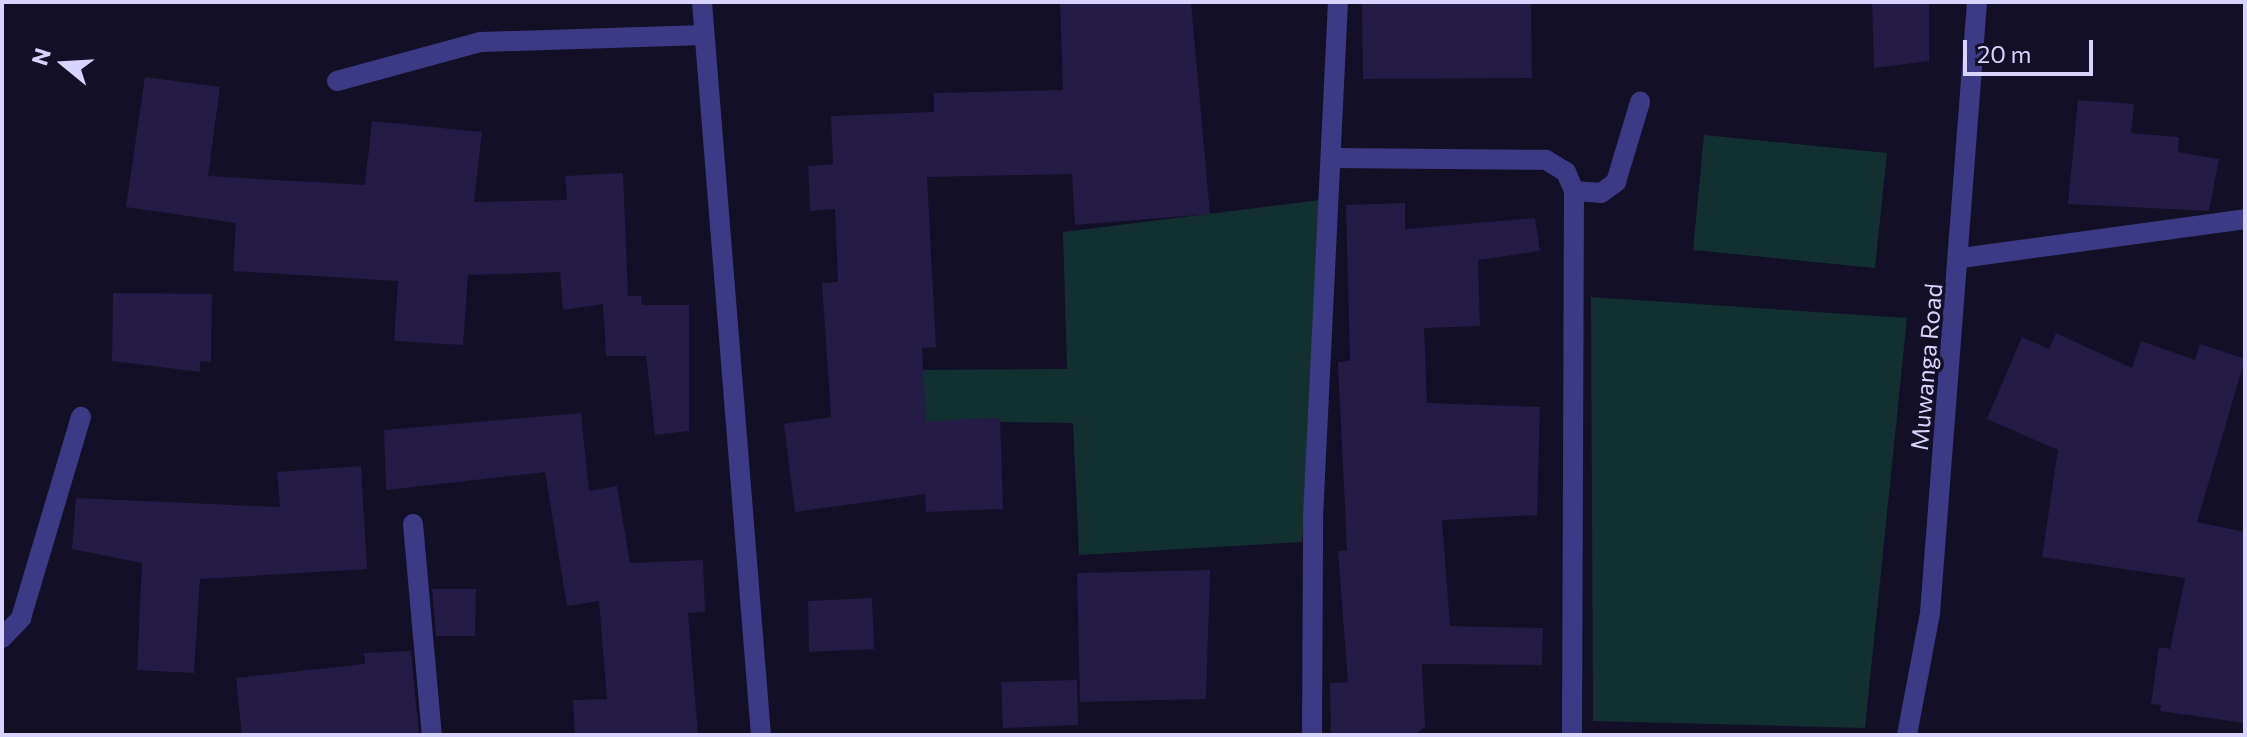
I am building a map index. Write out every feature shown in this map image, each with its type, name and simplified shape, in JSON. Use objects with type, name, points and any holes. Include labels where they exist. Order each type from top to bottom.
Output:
[{"type":"street","points":[[702,2],[761,735]]},
{"type":"street","points":[[1312,735],[1313,517],[1338,2]]},
{"type":"street","name":"Muwanga Road","points":[[1907,735],[1930,613],[1961,258],[1977,2]]},
{"type":"street","points":[[337,81],[481,42],[704,35]]},
{"type":"street","points":[[1574,191],[1601,193],[1616,182],[1640,102]]},
{"type":"street","points":[[1332,158],[1546,160],[1566,172],[1574,191],[1572,735]]},
{"type":"street","points":[[1961,258],[2245,219]]},
{"type":"street","points":[[2,638],[21,618],[81,417]]},
{"type":"street","points":[[413,524],[432,735]]},
{"type":"green space","points":[[1704,135],[1887,153],[1875,268],[1693,250]]},
{"type":"green space","points":[[1329,199],[1302,542],[1079,555],[1073,423],[923,421],[918,370],[1067,369],[1063,232]]},
{"type":"green space","points":[[1591,297],[1907,318],[1865,728],[1593,721]]},
{"type":"building","points":[[1060,2],[1191,2],[1210,214],[1075,225],[1072,174],[927,177],[936,347],[922,348],[926,421],[1000,418],[1003,509],[926,512],[925,494],[795,512],[784,424],[831,417],[822,283],[838,282],[835,209],[810,211],[808,166],[833,164],[831,116],[934,112],[934,93],[1063,90]]},
{"type":"building","points":[[1362,2],[1531,2],[1532,78],[1363,79]]},
{"type":"building","points":[[1872,2],[1929,2],[1929,61],[1874,68]]},
{"type":"building","points":[[145,77],[220,87],[208,176],[365,185],[372,121],[482,132],[474,202],[567,200],[565,176],[623,173],[628,296],[641,296],[642,305],[689,305],[689,431],[655,435],[646,356],[606,356],[603,304],[563,310],[560,272],[468,275],[463,345],[394,341],[398,281],[233,271],[236,223],[126,207]]},
{"type":"building","points":[[2078,100],[2134,104],[2131,133],[2179,137],[2178,152],[2219,159],[2209,211],[2068,204]]},
{"type":"building","points":[[1405,203],[1405,229],[1535,218],[1540,251],[1478,260],[1480,326],[1424,328],[1427,403],[1540,407],[1537,515],[1442,520],[1450,626],[1543,628],[1542,665],[1422,664],[1425,727],[1414,735],[1331,735],[1330,683],[1348,682],[1338,551],[1347,550],[1338,362],[1350,361],[1346,205]]},
{"type":"building","points":[[113,293],[212,294],[211,362],[200,361],[200,372],[112,361]]},
{"type":"building","points":[[2056,333],[2132,368],[2141,341],[2195,360],[2200,344],[2245,359],[2197,522],[2245,532],[2245,723],[2160,711],[2161,705],[2151,704],[2159,647],[2170,649],[2185,578],[2042,557],[2058,450],[1987,419],[2022,337],[2049,349]]},
{"type":"building","points":[[581,413],[589,491],[617,486],[630,563],[703,560],[705,612],[688,613],[698,735],[575,735],[573,700],[607,699],[599,601],[567,606],[545,472],[386,490],[384,430]]},
{"type":"building","points":[[361,466],[367,569],[200,579],[194,673],[137,670],[142,563],[72,549],[76,498],[280,507],[277,472]]},
{"type":"building","points":[[1210,570],[1206,699],[1080,702],[1077,573]]},
{"type":"building","points":[[432,589],[476,589],[475,636],[436,636]]},
{"type":"building","points":[[872,598],[874,649],[809,652],[808,601]]},
{"type":"building","points":[[411,651],[419,735],[242,735],[236,678],[365,664],[364,653]]},
{"type":"building","points":[[1077,680],[1078,725],[1003,728],[1001,682]]}]
